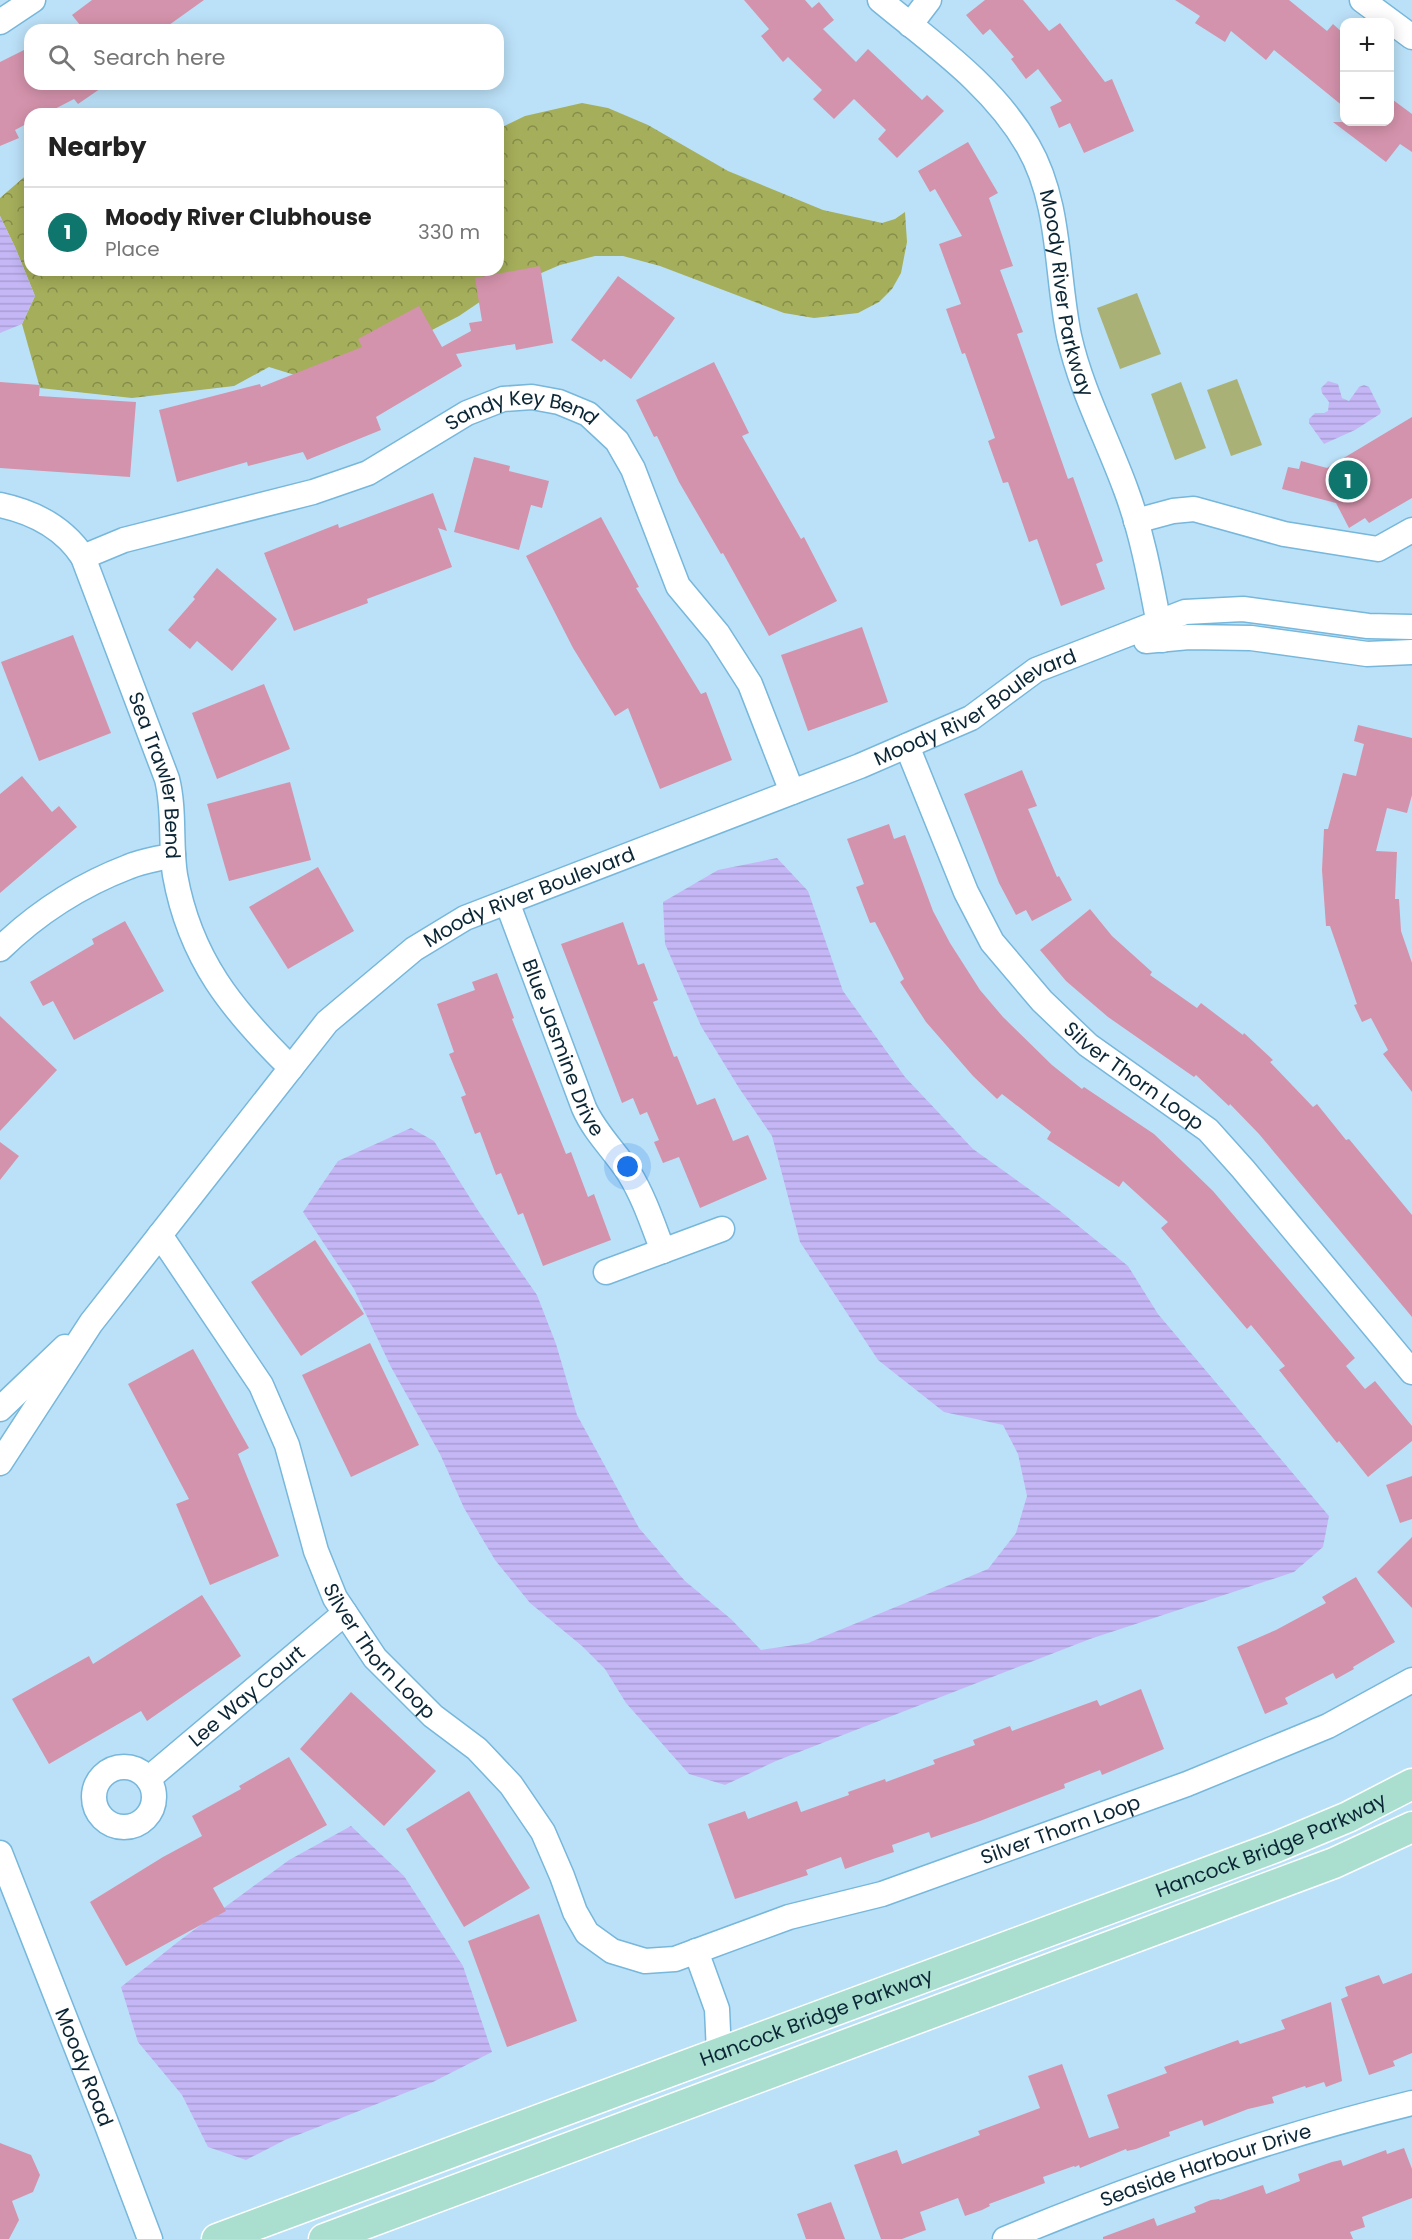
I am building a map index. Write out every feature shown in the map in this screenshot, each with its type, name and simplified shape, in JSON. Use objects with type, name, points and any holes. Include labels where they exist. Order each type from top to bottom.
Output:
[{"type":"main road","name":"Hancock Bridge Parkway","points":[[217,2239],[1182,1881],[1348,1817],[1412,1784]]},
{"type":"main road","name":"Hancock Bridge Parkway","points":[[324,2239],[1334,1863],[1412,1827]]},
{"type":"main road","points":[[1182,1881],[1194,1915]]},
{"type":"street","points":[[0,22],[33,0]]},
{"type":"street","name":"Moody River Parkway","points":[[880,0],[987,90],[1028,146],[1041,175],[1052,214],[1069,336],[1084,390],[1126,490],[1136,520],[1144,548],[1160,631]]},
{"type":"street","points":[[910,25],[929,0]]},
{"type":"street","points":[[1362,0],[1412,37]]},
{"type":"street","name":"Sandy Key Bend","points":[[83,557],[124,540],[313,492],[368,473],[467,413],[503,399],[532,397],[559,402],[588,414],[616,441],[633,469],[678,586],[718,634],[750,684],[792,792]]},
{"type":"street","name":"Sea Trawler Bend","points":[[0,505],[18,509],[51,526],[66,537],[83,557],[167,779],[172,808],[173,855],[180,896],[187,919],[206,965],[236,1011],[291,1068]]},
{"type":"street","points":[[1136,520],[1173,511],[1194,509],[1284,534],[1378,549],[1412,530]]},
{"type":"street","name":"Moody River Boulevard","points":[[0,1463],[91,1323],[327,1022],[414,949],[465,918],[907,746],[971,718],[1036,669],[1096,646],[1160,631],[1185,612],[1244,609],[1368,626],[1412,627]]},
{"type":"street","name":"Moody River Boulevard","points":[[1160,631],[1190,637],[1251,638],[1367,654],[1412,652]]},
{"type":"street","name":"Silver Thorn Loop","points":[[907,746],[966,892],[992,942],[1042,1001],[1088,1045],[1208,1130],[1244,1169],[1412,1372]]},
{"type":"street","points":[[0,949],[34,920],[64,899],[100,879],[130,866],[173,855]]},
{"type":"street","name":"Blue Jasmine Drive","points":[[507,902],[584,1108],[593,1126],[633,1180],[663,1251]]},
{"type":"street","points":[[606,1272],[722,1229]]},
{"type":"street","name":"Silver Thorn Loop","points":[[160,1235],[261,1385],[287,1444],[316,1551],[335,1598],[375,1658],[432,1716],[477,1749],[511,1785],[543,1832],[562,1876],[574,1912],[587,1933],[612,1951],[645,1961],[675,1959],[789,1917],[882,1894],[1187,1784],[1328,1726],[1412,1680]]},
{"type":"street","name":"Moody River Boulevard","points":[[3,1405],[91,1323]]},
{"type":"street","points":[[3,1405],[29,1418]]},
{"type":"street","name":"Lee Way Court","points":[[148,1779],[345,1613]]},
{"type":"street","name":"Moody Road","points":[[0,1853],[6,1888],[105,2120],[150,2239]]},
{"type":"street","points":[[696,1951],[717,2009],[719,2053]]},
{"type":"street","name":"Seaside Harbour Drive","points":[[1005,2239],[1118,2194],[1200,2165],[1318,2128],[1412,2103]]},
{"type":"green space","points":[[582,103],[608,108],[648,125],[728,171],[823,210],[882,223],[895,219],[905,212],[907,242],[901,273],[892,289],[879,302],[858,313],[814,318],[784,313],[660,266],[623,256],[595,256],[560,265],[490,295],[459,316],[409,342],[298,376],[269,367],[234,386],[132,398],[40,388],[22,324],[35,296],[27,276],[504,276],[504,126],[525,116]]},
{"type":"green space","points":[[24,177],[24,269],[0,216],[0,198]]},
{"type":"green space","points":[[1137,293],[1161,354],[1120,369],[1097,308]]},
{"type":"green space","points":[[1237,379],[1262,445],[1231,456],[1207,390]]},
{"type":"green space","points":[[1181,382],[1206,448],[1175,460],[1151,394]]},
{"type":"shaded area","points":[[0,216],[24,269],[24,276],[27,276],[35,296],[22,324],[0,333]]},
{"type":"shaded area","points":[[1328,381],[1338,384],[1342,398],[1349,401],[1359,387],[1364,385],[1369,387],[1381,411],[1380,414],[1355,430],[1324,444],[1309,423],[1309,419],[1315,413],[1328,411],[1329,402],[1321,388]]},
{"type":"shaded area","points":[[777,858],[808,891],[843,991],[905,1077],[973,1149],[1060,1211],[1128,1266],[1158,1314],[1329,1516],[1323,1547],[1294,1572],[1090,1639],[776,1761],[725,1785],[689,1774],[626,1703],[605,1669],[582,1646],[530,1603],[495,1560],[464,1508],[440,1454],[391,1367],[354,1289],[303,1212],[338,1161],[411,1128],[434,1141],[479,1212],[537,1295],[556,1344],[577,1415],[639,1528],[685,1581],[731,1619],[761,1650],[808,1643],[988,1569],[1016,1533],[1027,1496],[1018,1454],[1003,1425],[944,1412],[878,1360],[800,1242],[772,1136],[701,1026],[665,944],[663,902],[718,870]]},
{"type":"shaded area","points":[[351,1826],[404,1876],[463,1966],[492,2052],[433,2082],[285,2140],[246,2160],[208,2147],[182,2095],[138,2042],[121,1987],[289,1860]]},
{"type":"building","points":[[92,0],[204,0],[170,24],[79,24],[72,15]]},
{"type":"building","points":[[744,0],[805,0],[812,8],[819,2],[834,20],[823,29],[856,62],[868,49],[922,100],[927,95],[944,111],[897,158],[878,139],[886,130],[854,99],[834,119],[813,99],[822,90],[788,57],[783,62],[761,36],[769,29]]},
{"type":"building","points":[[985,0],[1023,0],[1049,31],[1060,23],[1105,82],[1112,79],[1134,131],[1084,153],[1070,123],[1059,128],[1050,107],[1062,101],[1038,69],[1026,79],[1011,59],[1014,57],[990,29],[983,35],[966,15]]},
{"type":"building","points":[[1175,0],[1289,0],[1327,31],[1333,24],[1340,30],[1340,104],[1274,50],[1266,60],[1231,31],[1225,42],[1195,23],[1200,16]]},
{"type":"building","points":[[24,50],[24,90],[98,90],[78,104],[74,99],[57,108],[24,108],[24,125],[15,130],[19,138],[0,146],[0,62]]},
{"type":"building","points":[[1394,101],[1412,114],[1412,152],[1400,144],[1386,162],[1333,122],[1340,122],[1340,126],[1394,126]]},
{"type":"building","points":[[968,142],[998,193],[989,198],[1013,266],[1000,270],[1023,332],[1017,334],[1068,479],[1073,477],[1103,561],[1096,564],[1105,589],[1061,606],[1037,539],[1029,542],[1008,482],[1003,483],[988,441],[995,438],[965,353],[962,354],[946,309],[961,304],[939,244],[962,236],[935,189],[930,192],[918,171]]},
{"type":"building","points":[[540,266],[553,343],[516,350],[515,344],[456,354],[462,366],[376,417],[381,430],[307,460],[303,452],[248,466],[247,462],[177,482],[159,410],[260,384],[261,387],[362,347],[358,339],[419,306],[442,347],[471,331],[469,323],[482,321],[475,278],[504,276],[504,273]]},
{"type":"building","points":[[618,276],[675,318],[631,379],[604,359],[601,362],[571,340]]},
{"type":"building","points":[[714,362],[749,433],[742,436],[801,539],[804,537],[837,601],[769,636],[723,553],[721,554],[679,482],[657,436],[654,437],[636,400]]},
{"type":"building","points":[[0,382],[40,385],[39,396],[136,402],[130,477],[0,468]]},
{"type":"building","points":[[1412,417],[1412,498],[1369,523],[1365,518],[1349,528],[1336,503],[1282,489],[1288,467],[1299,469],[1301,461],[1327,468]]},
{"type":"building","points":[[474,457],[510,466],[509,471],[549,481],[542,508],[531,505],[519,550],[454,532]]},
{"type":"building","points":[[433,493],[447,531],[438,528],[452,567],[367,599],[368,603],[294,631],[264,553],[338,524],[339,528]]},
{"type":"building","points":[[601,517],[639,587],[636,588],[701,694],[706,692],[732,760],[660,789],[628,708],[615,716],[573,648],[526,556]]},
{"type":"building","points":[[217,568],[277,619],[232,671],[197,641],[190,649],[168,630],[195,599],[193,597]]},
{"type":"building","points":[[862,627],[888,702],[808,731],[781,655]]},
{"type":"building","points":[[73,635],[111,733],[39,761],[1,662]]},
{"type":"building","points":[[264,684],[290,749],[217,779],[192,713]]},
{"type":"building","points":[[1358,725],[1412,738],[1412,795],[1407,813],[1387,808],[1376,851],[1397,852],[1395,899],[1399,899],[1401,931],[1412,963],[1412,1092],[1383,1054],[1388,1050],[1371,1018],[1362,1022],[1354,1005],[1357,1004],[1330,926],[1326,926],[1322,870],[1324,829],[1328,829],[1343,773],[1356,776],[1364,744],[1354,741]]},
{"type":"building","points":[[1022,770],[1037,806],[1028,809],[1057,877],[1059,876],[1072,900],[1032,921],[1026,910],[1016,915],[999,883],[964,794]]},
{"type":"building","points":[[22,776],[52,812],[59,806],[77,827],[0,893],[0,794]]},
{"type":"building","points":[[290,782],[311,860],[229,881],[207,804]]},
{"type":"building","points":[[889,824],[894,839],[905,835],[933,911],[950,943],[980,990],[1003,1017],[1052,1065],[1082,1089],[1084,1087],[1154,1134],[1213,1191],[1355,1358],[1346,1366],[1365,1389],[1375,1381],[1412,1426],[1412,1441],[1368,1477],[1339,1441],[1337,1443],[1279,1370],[1285,1366],[1251,1325],[1247,1329],[1161,1228],[1168,1222],[1123,1181],[1119,1187],[1047,1139],[1051,1132],[1002,1094],[997,1099],[973,1076],[926,1022],[900,982],[904,979],[875,922],[870,923],[856,887],[864,884],[847,839]]},
{"type":"building","points":[[318,867],[354,931],[288,969],[249,907]]},
{"type":"building","points":[[1090,909],[1112,936],[1152,972],[1150,975],[1197,1008],[1201,1003],[1243,1035],[1244,1033],[1273,1060],[1270,1062],[1313,1107],[1317,1104],[1346,1140],[1349,1139],[1412,1215],[1412,1317],[1259,1134],[1230,1104],[1229,1106],[1196,1075],[1194,1077],[1108,1017],[1066,981],[1040,950]]},
{"type":"building","points":[[125,921],[164,991],[74,1040],[53,1001],[43,1006],[30,982],[94,944],[92,939]]},
{"type":"building","points":[[623,922],[638,965],[644,963],[658,1000],[653,1002],[674,1057],[677,1056],[697,1105],[715,1098],[733,1141],[748,1135],[767,1179],[700,1208],[679,1157],[663,1163],[654,1142],[659,1140],[647,1112],[640,1115],[633,1098],[622,1103],[561,944]]},
{"type":"building","points":[[497,973],[514,1018],[512,1019],[566,1154],[571,1152],[588,1197],[594,1194],[611,1240],[543,1266],[523,1213],[518,1215],[501,1173],[496,1175],[480,1132],[475,1134],[461,1097],[466,1095],[449,1054],[454,1052],[437,1004],[475,990],[472,982]]},
{"type":"building","points":[[0,1016],[57,1070],[0,1131]]},
{"type":"building","points":[[0,1142],[19,1156],[0,1180]]},
{"type":"building","points":[[315,1240],[364,1314],[301,1356],[251,1282]]},
{"type":"building","points":[[370,1343],[419,1445],[351,1477],[302,1375]]},
{"type":"building","points":[[193,1349],[249,1448],[238,1454],[279,1556],[210,1585],[176,1504],[189,1499],[128,1384]]},
{"type":"building","points":[[1412,1476],[1412,1519],[1400,1523],[1386,1485]]},
{"type":"building","points":[[1412,1537],[1412,1608],[1377,1572]]},
{"type":"building","points":[[1356,1577],[1395,1642],[1336,1679],[1333,1673],[1285,1698],[1288,1704],[1265,1714],[1237,1647],[1276,1630],[1326,1603],[1322,1597]]},
{"type":"building","points":[[202,1595],[241,1656],[147,1721],[141,1711],[49,1764],[12,1699],[89,1656],[93,1664]]},
{"type":"building","points":[[1141,1689],[1164,1749],[1102,1775],[1100,1770],[1064,1784],[1065,1788],[980,1821],[931,1838],[929,1832],[892,1845],[894,1852],[845,1869],[841,1857],[806,1870],[808,1875],[735,1899],[708,1824],[745,1811],[748,1819],[797,1801],[801,1812],[849,1795],[848,1792],[885,1779],[886,1782],[935,1764],[933,1760],[975,1745],[973,1740],[1010,1726],[1012,1731],[1097,1700],[1100,1706]]},
{"type":"building","points":[[351,1692],[436,1771],[384,1826],[300,1749]]},
{"type":"building","points":[[289,1757],[327,1825],[213,1888],[226,1911],[126,1966],[90,1902],[202,1836],[192,1816],[241,1789],[239,1786]]},
{"type":"building","points":[[469,1791],[530,1888],[464,1927],[406,1829]]},
{"type":"building","points":[[539,1914],[577,2021],[507,2047],[468,1941]]},
{"type":"building","points":[[1412,1973],[1412,2053],[1393,2061],[1395,2066],[1369,2075],[1341,1999],[1348,1996],[1345,1987],[1379,1975],[1383,1984]]},
{"type":"building","points":[[1331,2002],[1342,2081],[1326,2087],[1324,2082],[1306,2088],[1305,2086],[1272,2097],[1274,2103],[1248,2109],[1204,2126],[1202,2120],[1169,2132],[1170,2136],[1136,2149],[1127,2151],[1126,2149],[1080,2168],[1079,2165],[1074,2166],[1043,2177],[1045,2183],[989,2204],[990,2206],[982,2210],[965,2216],[958,2198],[920,2212],[926,2230],[902,2239],[881,2239],[854,2165],[897,2150],[902,2164],[980,2135],[978,2131],[1040,2108],[1028,2076],[1062,2064],[1089,2138],[1119,2128],[1107,2095],[1167,2073],[1164,2067],[1238,2040],[1240,2044],[1285,2029],[1281,2020]]},
{"type":"building","points":[[0,2143],[31,2155],[40,2175],[33,2192],[12,2201],[19,2220],[9,2239],[0,2239]]},
{"type":"building","points":[[1404,2148],[1412,2169],[1412,2198],[1362,2217],[1365,2227],[1350,2232],[1353,2239],[1103,2239],[1103,2237],[1154,2218],[1157,2226],[1196,2212],[1194,2207],[1211,2200],[1220,2200],[1263,2185],[1266,2194],[1300,2181],[1298,2174],[1332,2162],[1341,2160],[1343,2166],[1386,2150],[1387,2154]]},
{"type":"building","points":[[831,2202],[845,2239],[806,2239],[797,2214]]},
{"type":"place","name":"Moody River Clubhouse","points":[[1348,480]]}]
